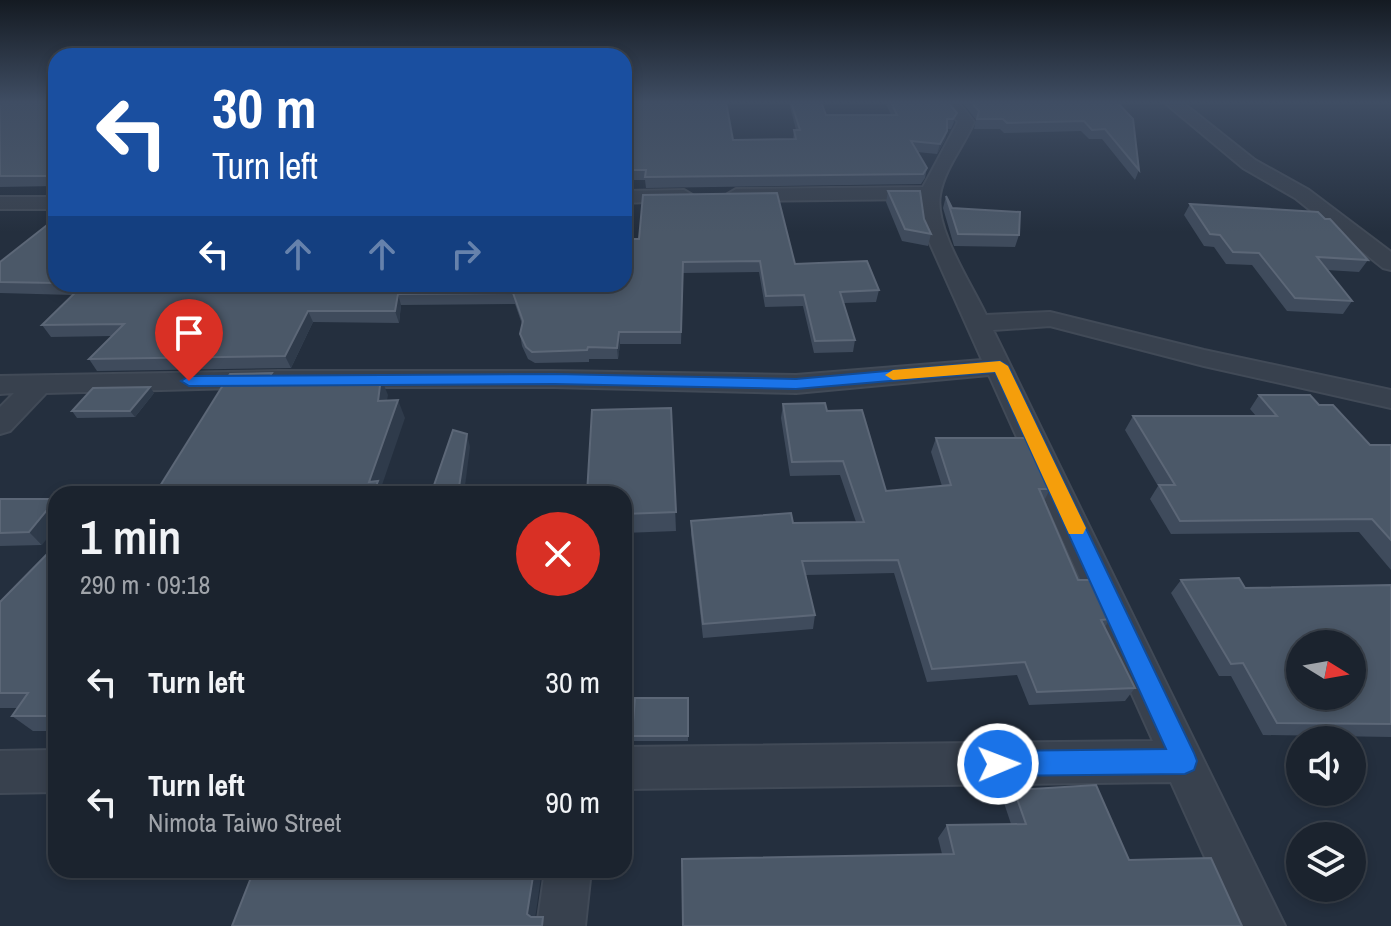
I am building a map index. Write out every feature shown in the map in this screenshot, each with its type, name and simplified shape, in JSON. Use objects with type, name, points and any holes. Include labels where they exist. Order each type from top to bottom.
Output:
[{"type":"street","points":[[954,145],[947,153],[930,193],[934,230],[1261,926]]},
{"type":"street","points":[[1226,145],[1249,164],[1302,194],[1391,263]]},
{"type":"street","points":[[632,197],[930,193]]},
{"type":"street","points":[[0,203],[48,203]]},
{"type":"street","points":[[979,323],[1050,319],[1204,358],[1391,399]]},
{"type":"street","points":[[0,385],[554,379],[796,384],[1000,366]]},
{"type":"street","points":[[0,424],[39,384]]},
{"type":"street","points":[[632,768],[1185,761]]},
{"type":"street","points":[[0,772],[48,771]]},
{"type":"street","points":[[561,926],[567,878]]},
{"type":"building","points":[[0,145],[48,145],[48,176],[0,176]]},
{"type":"building","points":[[632,145],[913,145],[927,168],[923,174],[645,177],[646,170],[632,170]]},
{"type":"building","points":[[1118,145],[1136,145],[1139,170]]},
{"type":"building","points":[[888,191],[920,191],[924,219],[931,234],[905,229]]},
{"type":"building","points":[[777,193],[795,264],[867,261],[879,290],[840,292],[855,340],[815,341],[804,295],[766,296],[760,261],[683,262],[681,332],[619,332],[617,348],[532,352],[520,334],[523,321],[513,293],[398,294],[395,311],[308,311],[285,356],[89,359],[124,324],[42,325],[76,292],[632,292],[632,239],[639,239],[643,195]]},
{"type":"building","points":[[946,196],[952,208],[1020,212],[1019,235],[958,234]]},
{"type":"building","points":[[1190,204],[1318,212],[1325,219],[1330,219],[1368,260],[1317,257],[1352,301],[1295,298],[1259,253],[1233,252],[1220,235],[1210,234]]},
{"type":"building","points":[[48,224],[48,283],[0,282],[0,262]]},
{"type":"building","points":[[272,373],[267,381],[381,378],[378,401],[398,400],[369,482],[378,481],[376,486],[160,486],[230,374]]},
{"type":"building","points":[[150,387],[130,411],[72,411],[93,388]]},
{"type":"building","points":[[1259,395],[1310,395],[1319,405],[1333,405],[1370,445],[1391,445],[1391,540],[1372,519],[1180,521],[1159,485],[1175,485],[1133,416],[1277,416]]},
{"type":"building","points":[[825,403],[827,411],[862,410],[886,491],[951,485],[936,438],[1026,438],[1050,489],[1039,489],[1078,580],[1092,580],[1110,619],[1101,620],[1135,688],[1037,692],[1025,662],[932,669],[898,560],[802,561],[815,615],[703,624],[691,521],[791,513],[793,523],[864,522],[843,461],[792,462],[783,404]]},
{"type":"building","points":[[671,408],[676,512],[632,514],[632,486],[587,486],[592,410]]},
{"type":"building","points":[[453,430],[467,434],[459,486],[434,486]]},
{"type":"building","points":[[0,499],[48,499],[48,509],[29,532],[0,533]]},
{"type":"building","points":[[48,553],[48,716],[12,716],[28,693],[0,693],[0,602]]},
{"type":"building","points":[[1239,578],[1245,588],[1391,585],[1391,724],[1277,723],[1243,663],[1231,664],[1181,580]]},
{"type":"building","points":[[635,698],[688,698],[688,736],[632,736]]},
{"type":"building","points":[[1096,785],[1129,860],[1211,858],[1242,926],[683,926],[682,859],[954,854],[947,825],[1026,824],[1014,790]]},
{"type":"building","points":[[251,878],[533,878],[527,914],[543,917],[542,926],[232,926]]},
{"type":"slow traffic","points":[[893,375],[1000,366],[1076,528]]},
{"type":"route","points":[[189,381],[554,379],[796,384],[1000,366],[1185,761],[998,764]]}]
